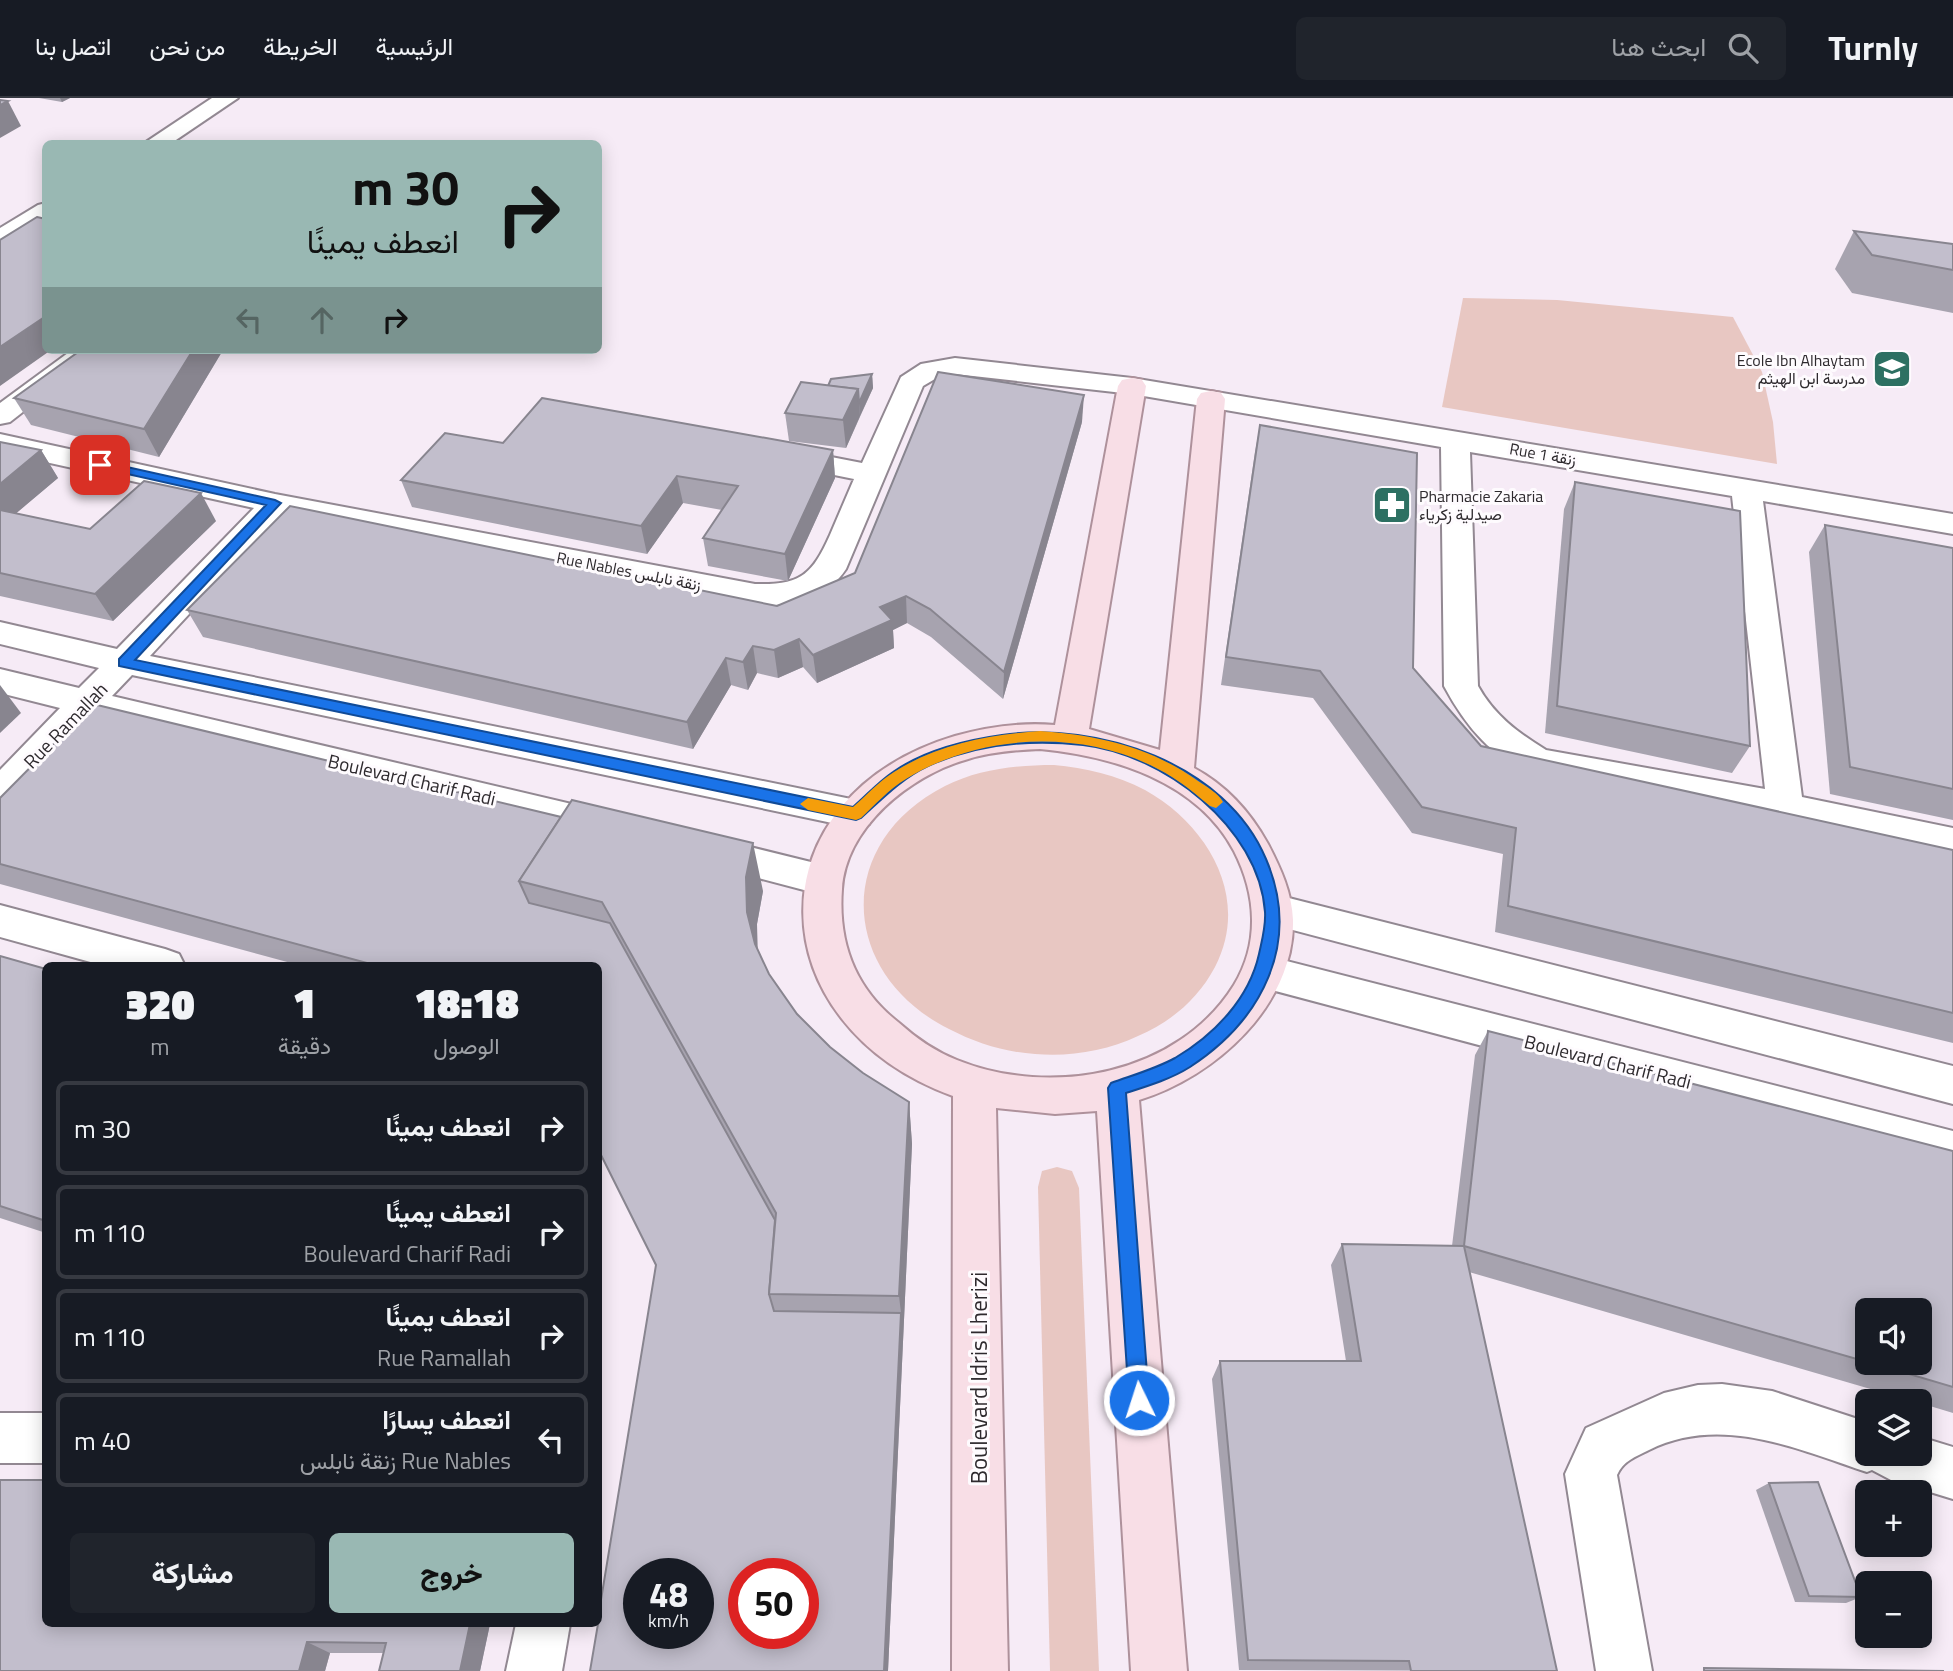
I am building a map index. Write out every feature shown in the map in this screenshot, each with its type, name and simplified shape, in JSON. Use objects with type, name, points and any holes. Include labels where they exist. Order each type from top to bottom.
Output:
[{"type":"main road","points":[[1070,738],[1132,386]]},
{"type":"main road","points":[[1176,773],[1211,398]]},
{"type":"main road","points":[[1009,738],[1070,738],[1126,750],[1176,773],[1220,805],[1244,834],[1259,860],[1273,910],[1270,944],[1263,972],[1241,1011],[1209,1044],[1167,1071],[1117,1088],[1076,1095],[1014,1093],[974,1084],[940,1072],[904,1053],[872,1026],[846,996],[832,970],[823,943],[820,902],[823,880],[840,836],[856,814],[898,776],[950,751],[1009,738]]},
{"type":"main road","name":"Boulevard Idris Lherizi","points":[[974,1084],[979,1671]]},
{"type":"main road","points":[[1117,1088],[1159,1671]]},
{"type":"street","points":[[159,140],[227,98]]},
{"type":"street","points":[[0,208],[42,214]]},
{"type":"street","points":[[0,240],[42,215]]},
{"type":"street","points":[[0,416],[84,354]]},
{"type":"street","name":"Rue Nables زنقة نابلس","points":[[0,443],[275,503],[755,595],[781,596],[801,590],[830,569],[911,383],[920,373],[955,366],[1132,386]]},
{"type":"street","name":"Rue 1 زنقة","points":[[1132,386],[1953,524]]},
{"type":"street","points":[[1455,439],[1461,686],[1474,712],[1512,746],[1537,761],[1785,807],[1953,842]]},
{"type":"street","points":[[753,451],[872,474]]},
{"type":"street","points":[[1746,489],[1785,807]]},
{"type":"street","name":"Rue Ramallah","points":[[0,793],[275,503]]},
{"type":"street","points":[[0,633],[124,663],[856,814]]},
{"type":"street","name":"Boulevard Charif Radi","points":[[0,681],[823,880]]},
{"type":"street","points":[[1273,910],[1953,1085]]},
{"type":"street","points":[[0,921],[150,962]]},
{"type":"street","name":"Boulevard Charif Radi","points":[[1263,972],[1953,1151]]},
{"type":"street","points":[[1624,1671],[1591,1474],[1604,1446],[1672,1415],[1706,1408],[1742,1408],[1855,1443]]},
{"type":"street","points":[[0,1438],[42,1438]]},
{"type":"street","points":[[1930,1466],[1953,1473]]},
{"type":"street","points":[[534,1671],[542,1627]]},
{"type":"shaded area","points":[[1463,298],[1557,300],[1733,317],[1762,372],[1773,422],[1777,464],[1442,407]]},
{"type":"shaded area","points":[[1054,765],[1112,776],[1145,790],[1168,805],[1188,823],[1217,866],[1225,890],[1228,915],[1225,941],[1208,979],[1192,999],[1162,1024],[1113,1046],[1075,1054],[1048,1055],[1012,1051],[980,1043],[949,1029],[913,1005],[886,976],[870,943],[864,908],[868,873],[883,840],[909,811],[958,780],[1012,767]]},
{"type":"shaded area","points":[[1057,1167],[1072,1171],[1079,1188],[1099,1671],[1050,1671],[1038,1187],[1042,1171]]},
{"type":"building","points":[[37,217],[42,218],[42,319],[0,347],[0,240]]},
{"type":"building","points":[[1854,231],[1953,244],[1953,270],[1872,255]]},
{"type":"building","points":[[75,354],[191,354],[144,429],[14,398]]},
{"type":"building","points":[[938,372],[1084,395],[1004,672],[930,609],[906,596],[880,607],[892,620],[813,655],[799,639],[774,650],[753,646],[743,662],[726,658],[687,722],[187,610],[290,506],[777,606],[855,573]]},
{"type":"building","points":[[872,374],[859,403],[858,389],[828,386],[831,379]]},
{"type":"building","points":[[801,382],[858,389],[843,420],[785,413]]},
{"type":"building","points":[[542,398],[833,450],[785,554],[703,538],[738,486],[677,476],[641,526],[401,480],[445,433],[503,443]]},
{"type":"building","points":[[1260,425],[1417,453],[1413,668],[1481,746],[1953,850],[1953,1013],[1508,906],[1516,828],[1422,807],[1320,671],[1226,657]]},
{"type":"building","points":[[0,442],[41,450],[0,484]]},
{"type":"building","points":[[144,481],[201,493],[95,594],[0,573],[0,510],[90,529]]},
{"type":"building","points":[[1575,482],[1740,511],[1750,746],[1557,706]]},
{"type":"building","points":[[1825,525],[1953,548],[1953,789],[1850,767]]},
{"type":"building","points":[[93,704],[561,817],[519,881],[529,903],[610,923],[775,1220],[769,1294],[774,1311],[901,1313],[884,1671],[590,1671],[597,1627],[602,1627],[602,1594],[656,1265],[602,1157],[602,962],[363,962],[0,864],[0,798]]},
{"type":"building","points":[[572,800],[753,843],[746,877],[747,912],[755,944],[769,974],[797,1014],[830,1047],[863,1073],[909,1102],[899,1296],[769,1294],[776,1213],[602,902],[519,881]]},
{"type":"building","points":[[0,956],[42,968],[42,1220],[0,1206]]},
{"type":"building","points":[[1488,1031],[1953,1151],[1953,1387],[1912,1375],[1932,1375],[1932,1298],[1855,1298],[1855,1359],[1464,1246]]},
{"type":"building","points":[[1342,1244],[1464,1246],[1557,1671],[1411,1671],[1409,1661],[1248,1660],[1220,1361],[1361,1361]]},
{"type":"building","points":[[0,1480],[42,1480],[42,1627],[469,1627],[460,1671],[379,1671],[386,1643],[307,1642],[299,1671],[0,1671]]},
{"type":"building","points":[[1818,1482],[1855,1581],[1855,1597],[1809,1596],[1769,1483]]},
{"type":"building","points":[[1704,1668],[1944,1671],[1704,1671]]},
{"type":"slow traffic","points":[[808,804],[856,814],[898,776],[937,756],[994,740],[1040,736],[1085,740],[1126,750],[1176,773],[1216,802]]},
{"type":"place","name":"Ecole Ibn Alhaytam مدرسة ابن الهيثم","points":[[1892,369]]},
{"type":"place","name":"Pharmacie Zakaria صيدلية زكرياء","points":[[1392,505]]},
{"type":"route","points":[[100,465],[275,503],[124,663],[856,814],[898,776],[923,762],[979,743],[1024,737],[1085,740],[1126,750],[1176,773],[1214,800],[1244,834],[1259,860],[1273,910],[1272,930],[1263,972],[1250,999],[1232,1023],[1182,1063],[1151,1078],[1117,1088],[1139,1400]]}]
